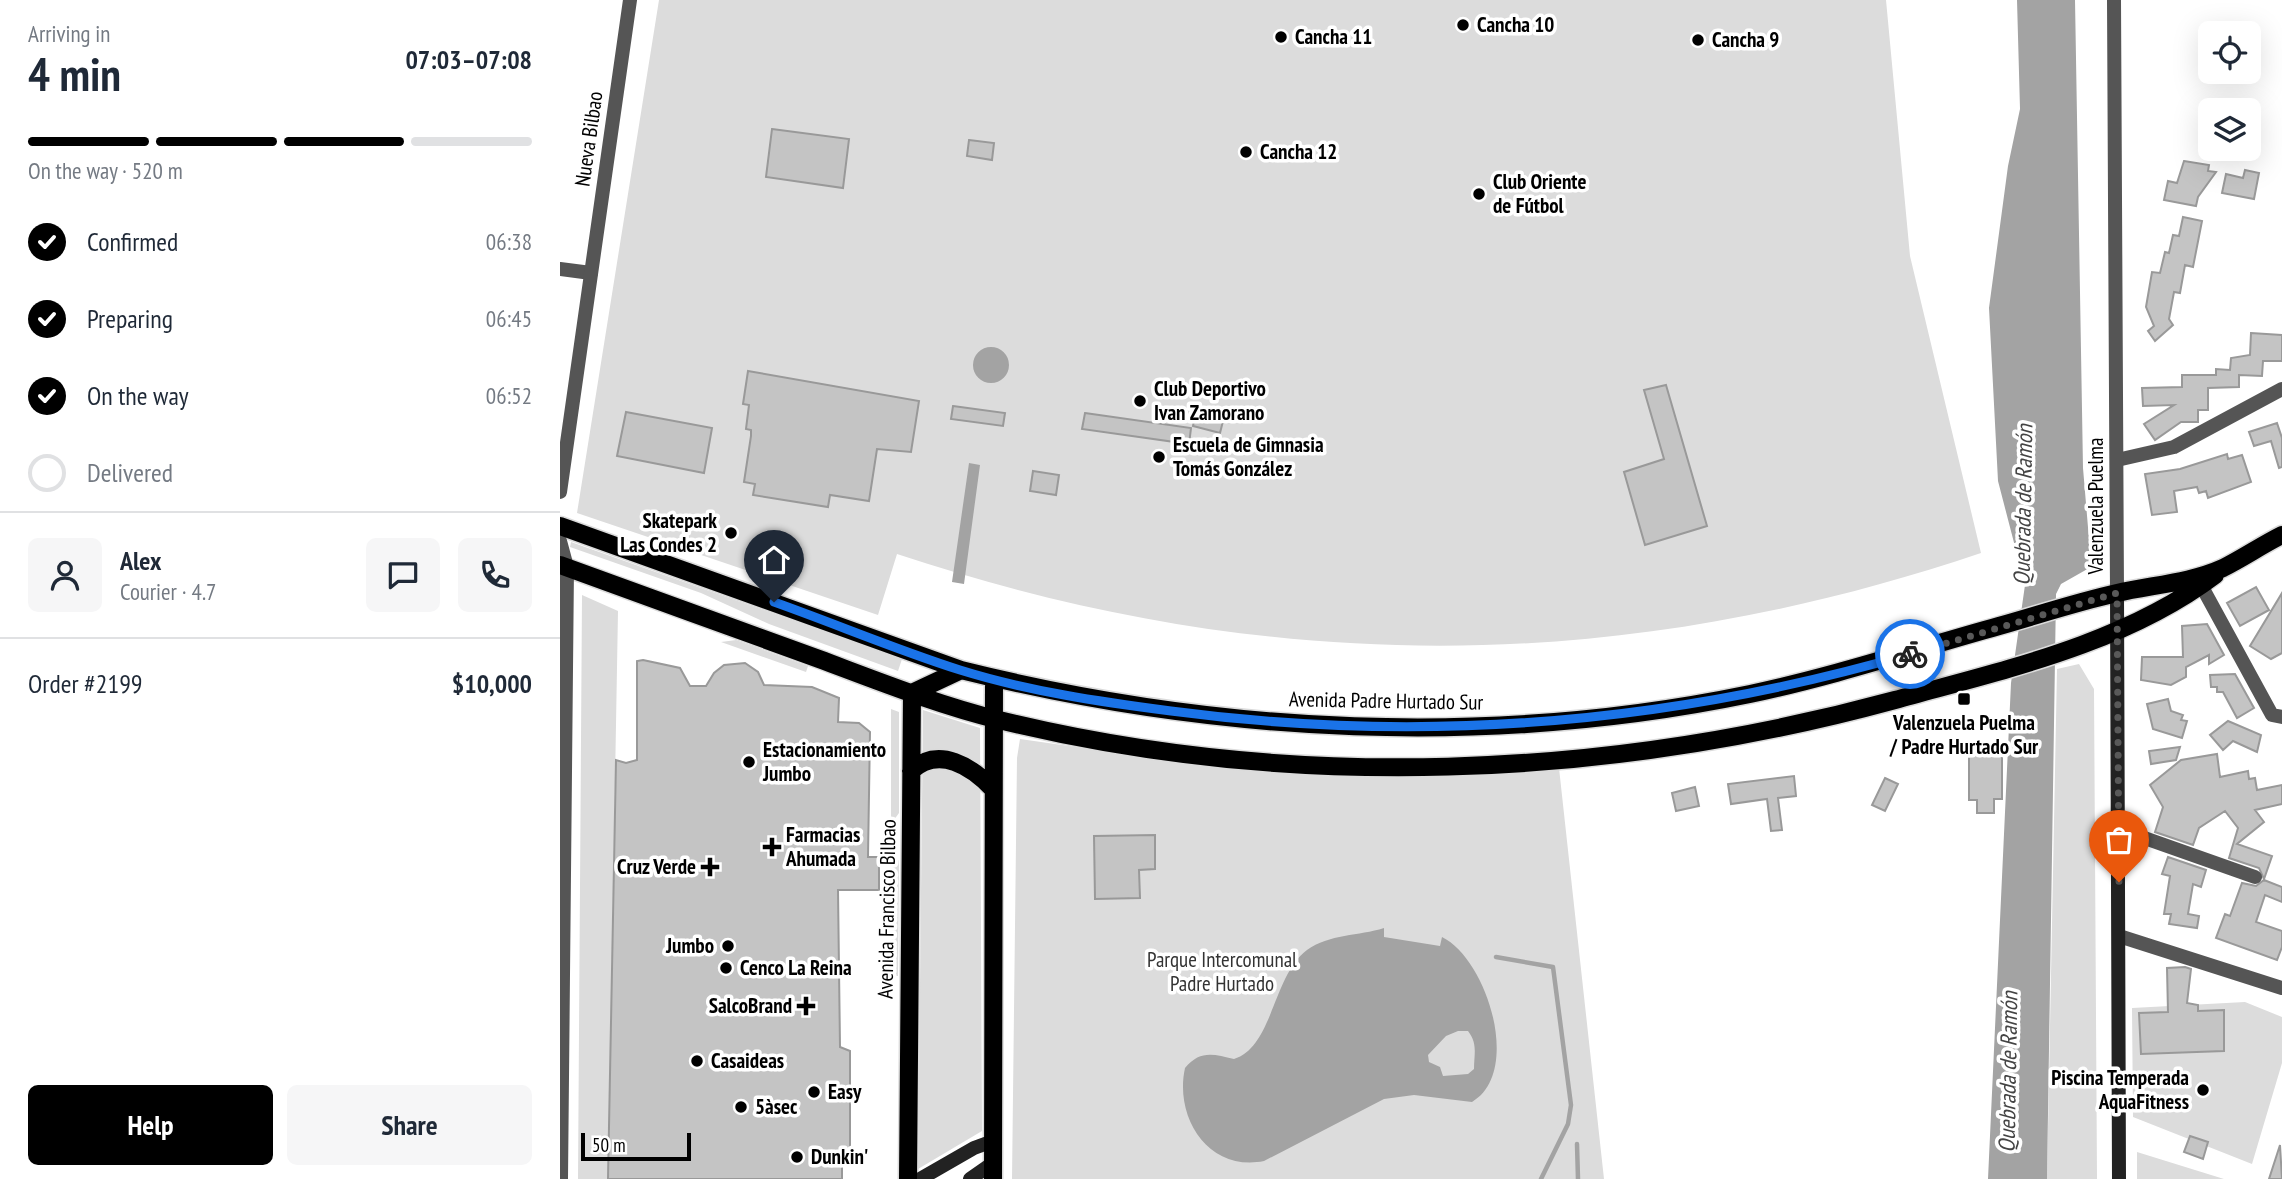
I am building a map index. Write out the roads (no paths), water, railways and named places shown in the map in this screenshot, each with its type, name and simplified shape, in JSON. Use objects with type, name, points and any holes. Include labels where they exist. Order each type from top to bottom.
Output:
[{"type":"main road","name":"Avenida Padre Hurtado Sur","points":[[560,526],[961,670],[1129,705],[1264,722],[1386,728],[1507,725],[1627,714],[1746,695],[1864,667],[2117,593],[2222,568]]},
{"type":"main road","name":"Avenida Padre Hurtado Sur","points":[[564,566],[912,693],[995,719],[1105,741],[1271,762],[1392,767],[1509,764],[1652,750],[1755,733],[1844,714],[1993,674],[2118,629],[2201,586],[2222,568],[2282,534]]},
{"type":"main road","name":"Valenzuela Puelma","points":[[2117,593],[2119,1179]]},
{"type":"main road","points":[[912,693],[961,670]]},
{"type":"main road","points":[[970,1179],[993,1171],[994,678]]},
{"type":"main road","name":"Avenida Francisco Bilbao","points":[[908,1179],[912,693]]},
{"type":"main road","points":[[911,771],[925,762],[953,761],[971,769],[993,789]]},
{"type":"main road","points":[[920,1179],[974,1148],[993,1142]]},
{"type":"street","name":"Nueva Bilbao","points":[[560,486],[630,0]]},
{"type":"street","name":"Valenzuela Puelma","points":[[2114,0],[2117,593]]},
{"type":"street","points":[[560,269],[591,273]]},
{"type":"street","points":[[2116,460],[2155,453],[2183,443],[2282,389]]},
{"type":"street","points":[[560,541],[564,566],[561,1179]]},
{"type":"street","points":[[2201,586],[2279,714]]},
{"type":"street","points":[[2119,828],[2255,877]]},
{"type":"street","points":[[2119,936],[2282,988]]},
{"type":"water","name":"Quebrada de Ramón","points":[[2017,0],[2075,0],[2083,468],[2091,563],[2091,567],[2061,584],[2056,594],[2047,1179],[1988,1179],[2011,683],[2025,585],[1998,481],[1989,308],[2008,166],[2020,109]]},
{"type":"water","points":[[991,347],[1004,352],[1009,365],[1004,378],[991,383],[978,378],[973,365],[978,352]]},
{"type":"water","points":[[969,463],[980,465],[964,584],[952,582]]},
{"type":"water","points":[[1384,928],[1384,937],[1440,946],[1442,937],[1459,950],[1473,968],[1493,1017],[1497,1043],[1495,1067],[1487,1088],[1472,1102],[1414,1095],[1384,1099],[1264,1161],[1244,1162],[1227,1158],[1212,1150],[1191,1122],[1185,1105],[1185,1068],[1202,1056],[1234,1059],[1247,1052],[1265,1026],[1287,976],[1307,950],[1334,938]],"holes":[[[1458,1031],[1468,1031],[1474,1045],[1474,1069],[1468,1074],[1443,1076],[1440,1067],[1429,1062],[1428,1055],[1446,1036]]]},
{"type":"waterway","points":[[1496,957],[1553,967],[1571,1105],[1568,1124],[1541,1179]]},
{"type":"waterway","points":[[1577,1144],[1578,1179]]},
{"type":"place","name":"Cancha 10","points":[[1463,25]]},
{"type":"place","name":"Cancha 11","points":[[1281,37]]},
{"type":"place","name":"Cancha 9","points":[[1698,40]]},
{"type":"place","name":"Cancha 12","points":[[1246,152]]},
{"type":"place","name":"Club Oriente de Fútbol","points":[[1479,194]]},
{"type":"place","name":"Club Deportivo Ivan Zamorano","points":[[1140,401]]},
{"type":"place","name":"Escuela de Gimnasia Tomás González","points":[[1159,457]]},
{"type":"place","name":"Skatepark Las Condes 2","points":[[731,533]]},
{"type":"place","name":"Valenzuela Puelma / Padre Hurtado Sur","points":[[1964,699]]},
{"type":"place","name":"Estacionamiento Jumbo","points":[[749,762]]},
{"type":"place","name":"Farmacias Ahumada","points":[[772,847]]},
{"type":"place","name":"Cruz Verde","points":[[710,867]]},
{"type":"place","name":"Jumbo","points":[[728,946]]},
{"type":"place","name":"Cenco La Reina","points":[[726,968]]},
{"type":"place","name":"SalcoBrand","points":[[806,1006]]},
{"type":"place","name":"Casaideas","points":[[697,1061]]},
{"type":"place","name":"Piscina Temperada AquaFitness","points":[[2203,1090]]},
{"type":"place","name":"Easy","points":[[814,1092]]},
{"type":"place","name":"5àsec","points":[[741,1107]]},
{"type":"place","name":"Dunkin'","points":[[797,1157]]},
{"type":"park label","name":"Parque Intercomunal Padre Hurtado","points":[[1222,972]]}]
